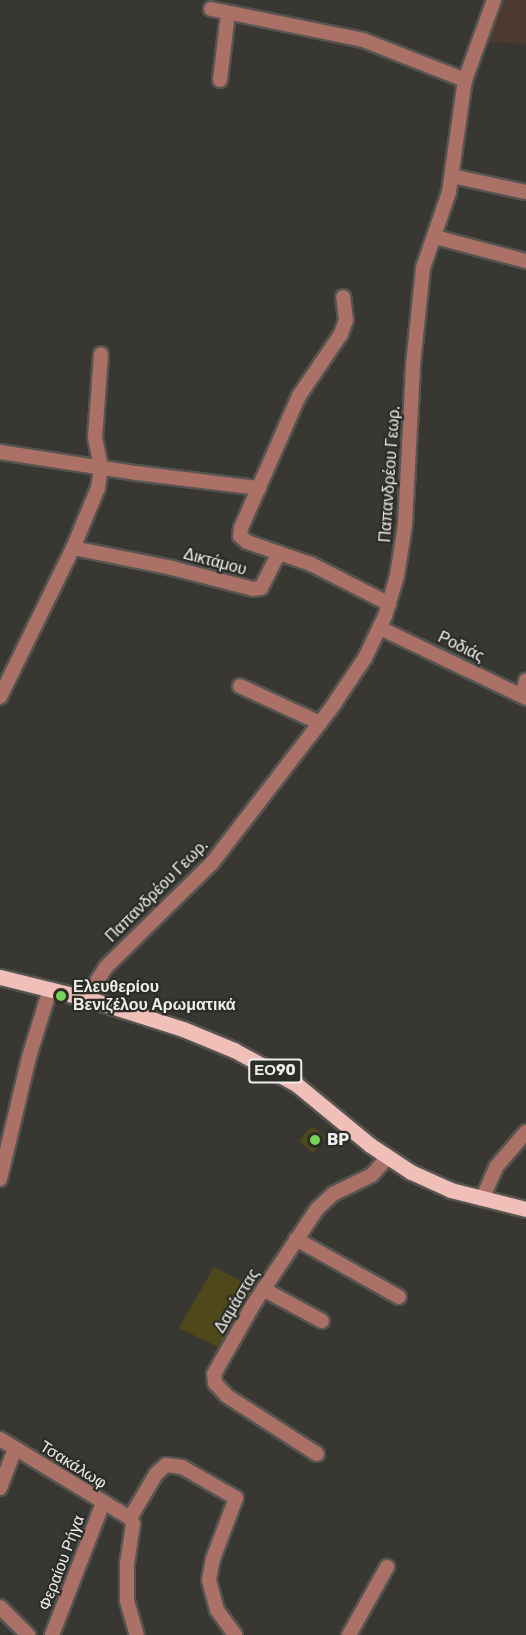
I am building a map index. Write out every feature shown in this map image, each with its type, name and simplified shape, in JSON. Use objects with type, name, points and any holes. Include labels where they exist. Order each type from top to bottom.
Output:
[{"type":"main road","name":"ΕΟ90","points":[[0,977],[89,999],[183,1029],[273,1070],[304,1090],[387,1158],[424,1180],[482,1199],[526,1209]]},
{"type":"street","name":"Παπανδρέου Γεωρ.","points":[[89,999],[106,967],[208,867],[320,723],[353,677],[380,628],[389,604],[405,525],[423,268],[435,237],[452,176],[465,80],[494,0]]},
{"type":"street","points":[[211,9],[363,40],[465,80]]},
{"type":"street","points":[[220,81],[228,13]]},
{"type":"street","points":[[452,176],[526,192]]},
{"type":"street","points":[[435,237],[526,261]]},
{"type":"street","points":[[343,297],[346,320],[341,334],[299,396],[240,536],[247,542],[311,564],[389,604]]},
{"type":"street","points":[[0,697],[73,548],[98,488],[101,468],[95,438],[101,354]]},
{"type":"street","points":[[0,452],[101,468],[259,488]]},
{"type":"street","name":"Δικτάμου","points":[[73,548],[172,568],[253,589],[261,588],[279,553]]},
{"type":"street","name":"Ροδιάς","points":[[380,628],[524,697]]},
{"type":"street","points":[[524,697],[526,681]]},
{"type":"street","points":[[240,686],[320,723]]},
{"type":"street","points":[[0,1179],[29,1057],[50,988]]},
{"type":"street","points":[[482,1199],[496,1167],[526,1132]]},
{"type":"street","name":"Δαμάστας","points":[[316,1454],[227,1396],[214,1383],[216,1369],[296,1239],[327,1198],[372,1175],[387,1158]]},
{"type":"street","points":[[296,1239],[399,1297]]},
{"type":"street","points":[[264,1289],[322,1322]]},
{"type":"street","name":"Τσακάλωφ","points":[[0,1439],[130,1518]]},
{"type":"street","points":[[0,1488],[15,1449]]},
{"type":"street","points":[[137,1635],[128,1601],[127,1563],[133,1524],[130,1518],[156,1474],[166,1465],[182,1467],[236,1498],[211,1567],[209,1580],[217,1610],[235,1635]]},
{"type":"street","name":"Φεραίου Ρήγα","points":[[52,1635],[103,1503]]},
{"type":"street","points":[[349,1635],[387,1567]]},
{"type":"street","points":[[0,1607],[28,1635]]},
{"type":"shaded area","points":[[502,0],[526,0],[526,44],[485,42]]},
{"type":"building","points":[[312,1126],[326,1137],[313,1153],[299,1141]]},
{"type":"building","points":[[214,1267],[256,1289],[222,1349],[179,1328]]},
{"type":"place","name":"Ελευθερίου Βενιζέλου Αρωματικά","points":[[61,996]]},
{"type":"place","name":"BP","points":[[315,1140]]}]
